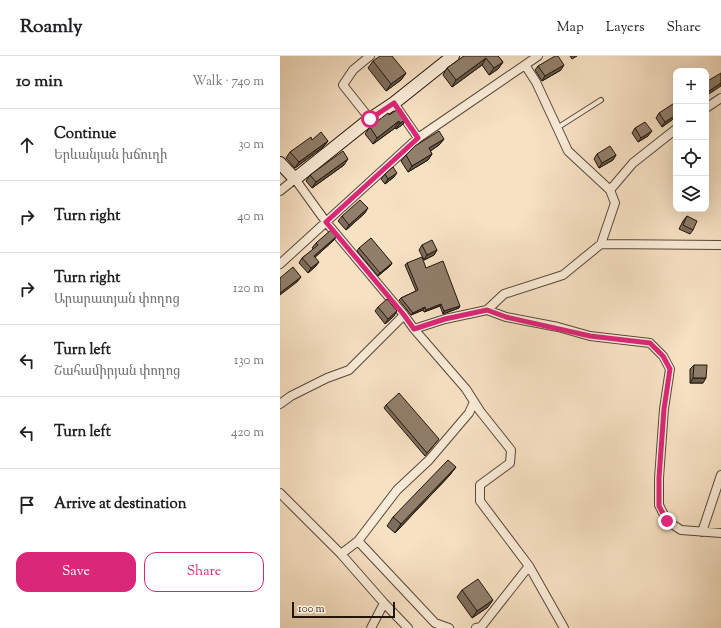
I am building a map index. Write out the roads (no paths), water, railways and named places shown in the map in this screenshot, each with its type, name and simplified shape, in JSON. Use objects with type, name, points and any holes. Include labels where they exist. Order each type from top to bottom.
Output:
[{"type":"main road","points":[[280,163],[295,179],[370,119],[394,103],[453,56]]},
{"type":"street","points":[[370,56],[353,70],[343,85],[370,119]]},
{"type":"street","points":[[280,264],[418,138],[538,56]]},
{"type":"street","points":[[414,329],[445,319],[487,310],[504,294],[563,275],[601,244],[615,202],[610,190],[568,151],[536,82],[525,65]]},
{"type":"street","points":[[709,106],[721,98]]},
{"type":"street","points":[[394,103],[418,138]]},
{"type":"street","points":[[610,190],[634,163],[673,131]]},
{"type":"street","points":[[280,191],[295,179],[326,222],[414,329],[466,389],[480,411],[511,450],[510,463],[480,485],[480,501],[529,566],[564,628]]},
{"type":"street","points":[[601,244],[721,245]]},
{"type":"street","points":[[487,310],[506,317],[590,336],[650,343],[663,356],[670,369],[664,409],[659,478],[659,506],[667,521],[681,530],[721,533]]},
{"type":"street","points":[[280,404],[291,396],[328,378],[349,370],[404,315]]},
{"type":"street","points":[[341,554],[358,541],[397,490],[428,460],[468,413],[474,402]]},
{"type":"street","points":[[702,532],[721,475]]},
{"type":"street","points":[[280,493],[341,554],[408,628]]},
{"type":"street","points":[[358,541],[435,623],[449,628]]},
{"type":"street","points":[[476,628],[481,628],[529,566]]},
{"type":"street","points":[[370,628],[384,603]]},
{"type":"lane","points":[[557,129],[601,100]]}]
